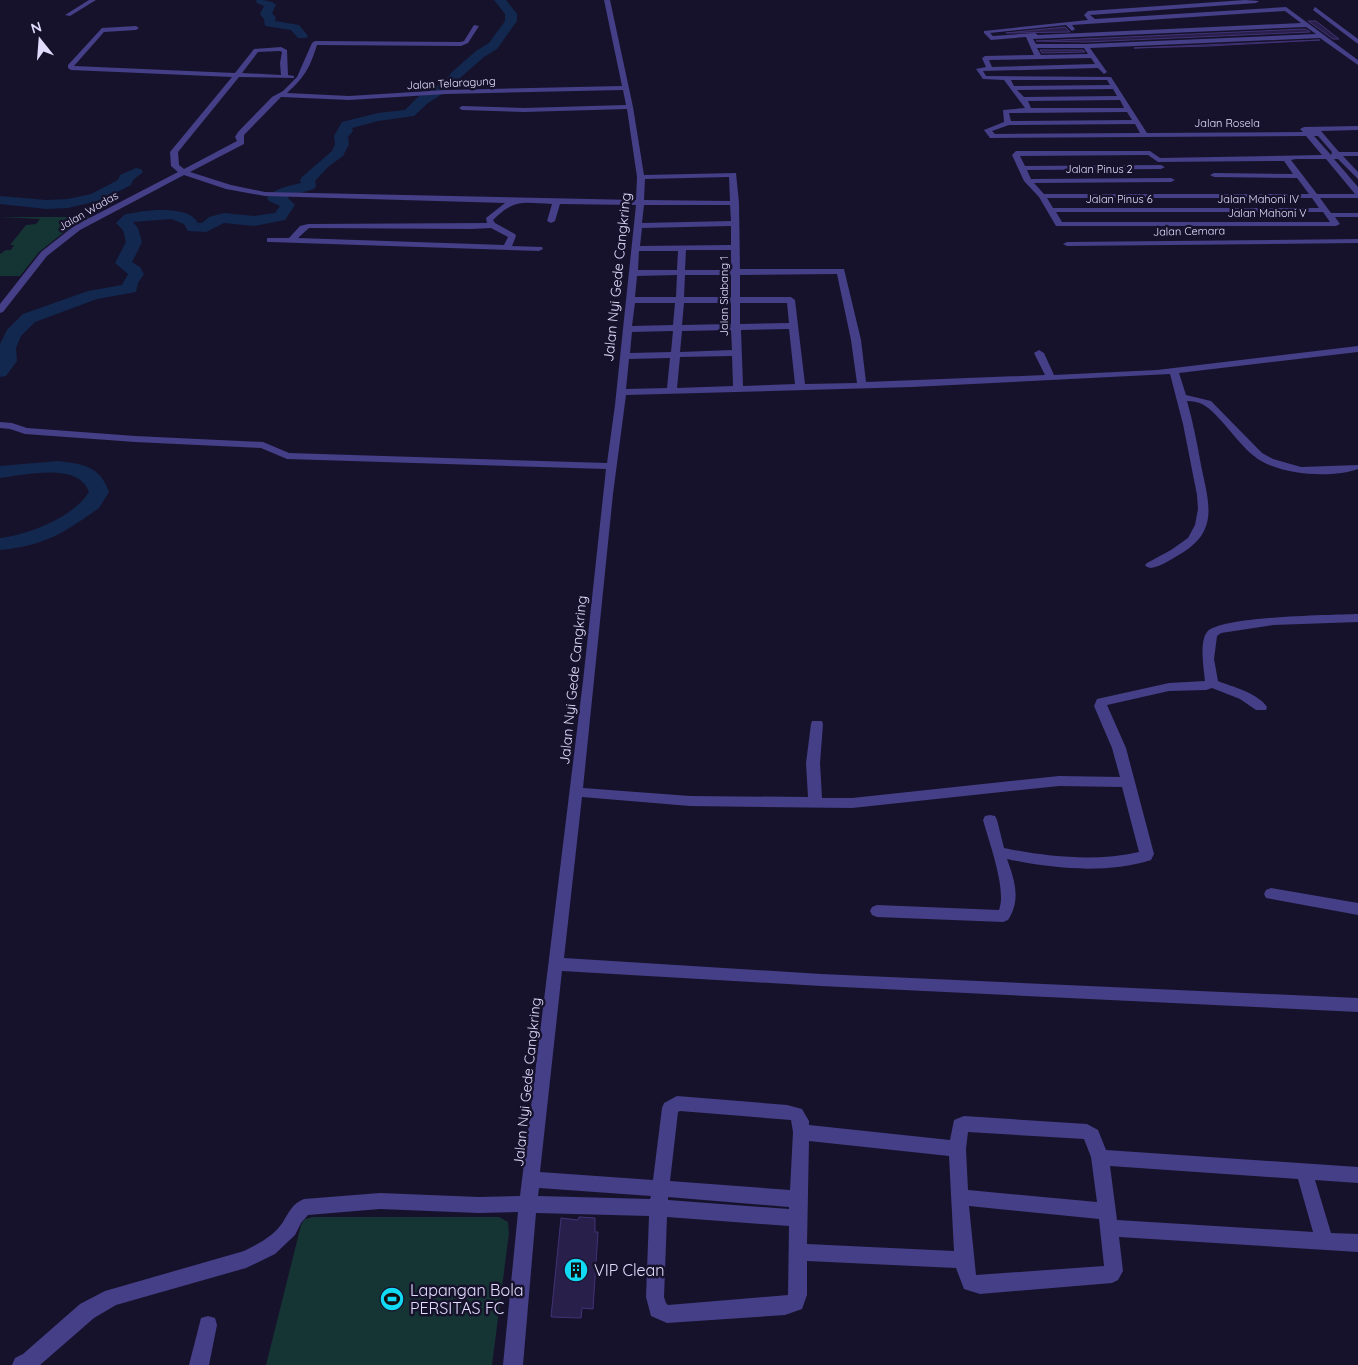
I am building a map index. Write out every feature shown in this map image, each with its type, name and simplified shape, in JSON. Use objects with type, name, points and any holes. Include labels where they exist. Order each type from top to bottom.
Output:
[{"type":"street","points":[[68,15],[93,0]]},
{"type":"street","name":"Jalan Nyi Gede Cangkring","points":[[513,1365],[528,1204],[589,682],[608,494],[622,392],[640,204],[641,177],[630,107],[607,0]]},
{"type":"street","points":[[1094,22],[1087,15],[1088,13],[1256,1]]},
{"type":"street","points":[[1307,25],[1196,28],[991,38],[986,32],[1068,23],[1286,9],[1358,63]]},
{"type":"street","points":[[1316,9],[1358,42]]},
{"type":"street","points":[[1068,23],[1109,78],[1145,135]]},
{"type":"street","points":[[278,94],[285,92],[300,78],[317,42],[463,44],[476,26]]},
{"type":"street","points":[[136,28],[102,30],[71,65],[71,68],[300,78]]},
{"type":"street","points":[[1196,28],[1214,44]]},
{"type":"street","points":[[1034,46],[1214,44],[1320,36]]},
{"type":"street","points":[[1029,37],[1038,56]]},
{"type":"street","points":[[285,77],[283,63],[285,51],[281,49],[256,50],[174,152],[174,162],[183,172],[246,192],[536,202],[735,203]]},
{"type":"street","points":[[989,67],[985,58],[1093,56]]},
{"type":"street","points":[[1100,66],[989,67],[979,69],[984,78],[1109,78]]},
{"type":"street","points":[[1007,79],[1019,98],[1023,99],[1122,98]]},
{"type":"street","points":[[1012,88],[1115,87]]},
{"type":"street","name":"Jalan Telaragung","points":[[278,94],[349,98],[446,92],[626,88]]},
{"type":"street","name":"Jalan Wadas","points":[[0,310],[44,254],[60,240],[97,216],[241,142],[239,138],[241,134],[278,94]]},
{"type":"street","points":[[1023,99],[1029,110]]},
{"type":"street","points":[[462,108],[520,110],[630,107]]},
{"type":"street","points":[[1129,110],[1005,111],[1008,123],[1137,122]]},
{"type":"street","name":"Jalan Rosela","points":[[1008,123],[987,131],[992,136],[1308,134]]},
{"type":"street","points":[[1358,137],[1354,128],[1317,131],[1304,129],[1358,192]]},
{"type":"street","points":[[1317,131],[1358,177]]},
{"type":"street","points":[[1050,210],[1042,196],[1028,181],[1016,154],[1150,153],[1160,163],[1212,245]]},
{"type":"street","points":[[1022,168],[1206,160],[1286,159],[1296,156],[1358,154]]},
{"type":"street","points":[[1286,159],[1329,213]]},
{"type":"street","points":[[1206,160],[1220,185]]},
{"type":"street","name":"Jalan Siabang 1","points":[[641,177],[733,175],[737,272],[735,326],[738,388]]},
{"type":"street","points":[[1042,196],[1180,196],[1220,185],[1300,176]]},
{"type":"street","name":"Jalan Pinus 2","points":[[1028,181],[1171,180]]},
{"type":"street","points":[[1220,185],[1316,195],[1358,196]]},
{"type":"street","points":[[507,248],[512,236],[489,222],[490,218],[514,201]]},
{"type":"street","points":[[551,221],[557,202]]},
{"type":"street","name":"Jalan Mahoni V","points":[[1050,210],[1057,223],[1062,225],[1336,224],[1329,213]]},
{"type":"street","name":"Jalan Pinus 6","points":[[1050,210],[1189,210]]},
{"type":"street","name":"Jalan Mahoni IV","points":[[1189,210],[1358,215]]},
{"type":"street","points":[[638,226],[735,223]]},
{"type":"street","points":[[291,240],[302,228],[308,226],[477,227],[492,225]]},
{"type":"street","points":[[270,240],[539,249]]},
{"type":"street","name":"Jalan Cemara","points":[[1067,244],[1212,245],[1358,241]]},
{"type":"street","points":[[635,249],[736,247]]},
{"type":"street","points":[[672,391],[680,300],[682,248]]},
{"type":"street","points":[[633,273],[841,271],[856,340],[862,385]]},
{"type":"street","points":[[630,300],[791,300],[800,386]]},
{"type":"street","points":[[627,329],[794,326]]},
{"type":"street","points":[[622,392],[862,385],[1174,372],[1355,352]]},
{"type":"street","points":[[1039,353],[1051,378]]},
{"type":"street","points":[[624,356],[736,354]]},
{"type":"street","points":[[1151,565],[1169,557],[1192,540],[1197,535],[1204,514],[1203,496],[1183,397],[1174,372]]},
{"type":"street","points":[[1183,397],[1202,400],[1208,403],[1258,455],[1267,460],[1302,472],[1354,467]]},
{"type":"street","points":[[0,425],[12,426],[25,431],[135,439],[263,445],[287,456],[612,466]]},
{"type":"street","points":[[1212,683],[1208,659],[1209,642],[1211,634],[1217,630],[1273,621],[1358,618]]},
{"type":"street","points":[[998,852],[1024,858],[1112,862],[1146,856],[1119,748],[1100,706],[1101,702],[1169,687],[1206,686],[1212,683],[1244,696],[1261,707]]},
{"type":"street","points":[[815,803],[813,763],[817,724]]},
{"type":"street","points":[[575,792],[690,801],[852,803],[1059,781],[1127,782]]},
{"type":"street","points":[[877,911],[1003,916],[1007,912],[1010,891],[990,820]]},
{"type":"street","points":[[1271,894],[1358,909]]},
{"type":"street","points":[[555,964],[821,980],[1358,1005]]},
{"type":"street","points":[[677,1102],[796,1114],[801,1121],[801,1132],[798,1199],[798,1295],[795,1302],[785,1306],[667,1314],[658,1309],[655,1298],[660,1188],[670,1108],[677,1102]]},
{"type":"street","points":[[960,1125],[1086,1132],[1092,1135],[1096,1141],[1100,1157],[1114,1271],[1108,1276],[980,1285],[970,1283],[964,1260],[960,1197],[958,1130],[960,1125]]},
{"type":"street","points":[[801,1132],[958,1150]]},
{"type":"street","points":[[1100,1157],[1358,1174]]},
{"type":"street","points":[[1304,1171],[1325,1241]]},
{"type":"street","points":[[531,1179],[798,1199]]},
{"type":"street","points":[[597,1206],[600,1184]]},
{"type":"street","points":[[960,1197],[1108,1220],[1358,1243]]},
{"type":"street","points":[[22,1365],[30,1361],[87,1311],[112,1297],[246,1259],[268,1248],[289,1230],[294,1217],[304,1208],[380,1201],[479,1205],[528,1204],[658,1208],[798,1218]]},
{"type":"street","points":[[799,1252],[964,1260]]},
{"type":"street","points":[[199,1365],[208,1325]]},
{"type":"green space","points":[[0,217],[90,217],[63,233],[39,252],[20,276],[0,276],[0,254],[6,250],[11,250],[14,245],[10,245],[26,225],[36,224],[40,219]]},
{"type":"green space","name":"Lapangan Bola PERSITAS FC","points":[[313,1217],[499,1217],[508,1222],[509,1233],[492,1365],[266,1365],[301,1225],[305,1219]]},
{"type":"building","points":[[1308,21],[1316,21],[1339,39],[1333,39]]},
{"type":"building","points":[[1065,27],[1070,32],[1006,33]]},
{"type":"building","points":[[1305,29],[1310,32],[1086,42],[1036,41]]},
{"type":"building","points":[[1319,40],[1209,46],[1134,48]]},
{"type":"building","points":[[1040,50],[1083,50],[1085,52],[1042,53]]},
{"type":"building","name":"VIP Clean","points":[[579,1217],[595,1218],[595,1232],[598,1232],[593,1309],[582,1308],[581,1318],[551,1317],[561,1218],[578,1220]]},
{"type":"waterway","points":[[262,0],[270,5],[266,14],[270,18],[269,24],[295,27],[302,36]]},
{"type":"waterway","points":[[0,372],[8,361],[7,348],[13,334],[29,318],[94,295],[130,289],[130,283],[136,274],[134,270],[123,263],[134,242],[130,228],[124,223],[129,218],[173,214],[190,221],[193,228],[206,227],[214,220],[224,218],[254,221],[280,217],[288,205],[281,199],[274,198],[286,192],[309,186],[307,180],[323,164],[338,153],[342,144],[341,136],[346,131],[345,127],[347,125],[378,117],[409,113],[423,100],[449,84],[456,75],[480,54],[493,46],[511,21],[511,14],[500,0]]},
{"type":"waterway","points":[[0,200],[57,205],[80,202],[92,199],[126,182],[125,178],[136,172]]},
{"type":"waterway","points":[[0,472],[58,467],[73,469],[86,473],[95,480],[99,492],[92,504],[56,529],[21,542],[0,544]]},
{"type":"place","name":"VIP Clean","points":[[576,1270]]},
{"type":"place","name":"Lapangan Bola PERSITAS FC","points":[[392,1299]]}]
